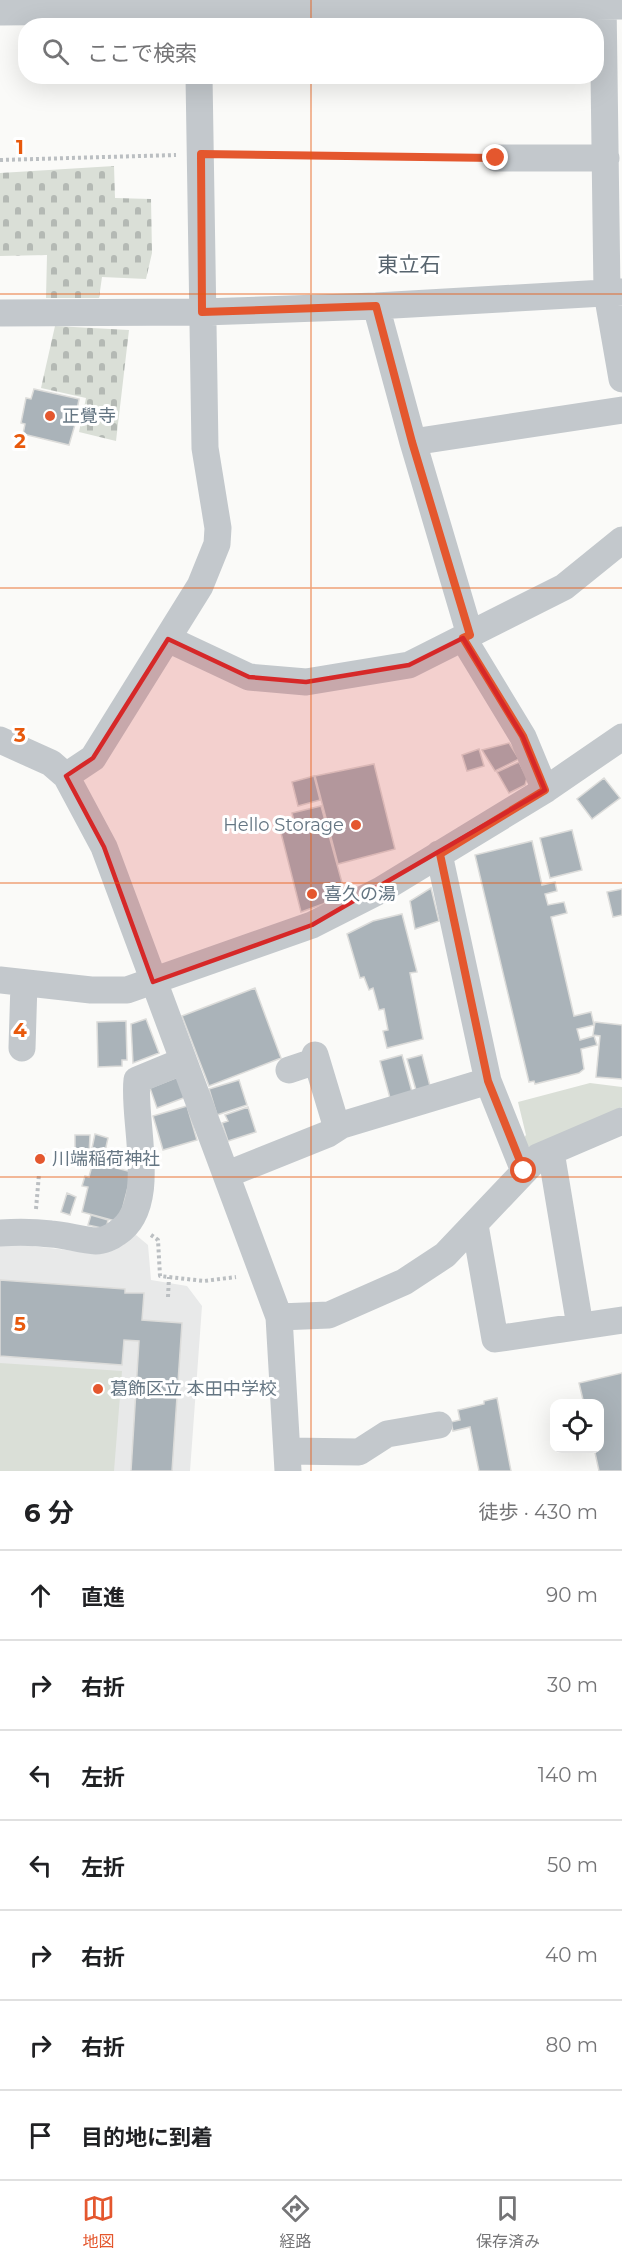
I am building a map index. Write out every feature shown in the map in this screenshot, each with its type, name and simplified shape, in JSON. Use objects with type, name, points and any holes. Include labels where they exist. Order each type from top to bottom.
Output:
[{"type":"street","points":[[0,12],[610,4],[606,158],[622,379]]},
{"type":"street","points":[[66,776],[93,758],[172,641],[200,586],[217,544],[218,528],[205,448],[199,84]]},
{"type":"street","points":[[496,158],[606,158]]},
{"type":"street","points":[[0,313],[202,312],[376,306],[614,292]]},
{"type":"street","points":[[376,306],[466,637],[523,736],[545,790]]},
{"type":"street","points":[[412,442],[622,410]]},
{"type":"street","points":[[172,641],[249,677],[306,682],[409,664],[564,587],[622,540]]},
{"type":"street","points":[[22,1048],[12,982],[108,991],[127,990],[312,925],[365,899],[440,854],[545,790],[622,737]]},
{"type":"street","points":[[0,740],[51,763],[66,776],[104,847],[153,982],[228,1174],[279,1317],[288,1461],[359,1452],[387,1434],[439,1425]]},
{"type":"street","points":[[440,854],[488,1081],[524,1171]]},
{"type":"street","points":[[289,1070],[315,1058],[337,1128]]},
{"type":"street","points":[[0,1233],[34,1233],[98,1241],[115,1235],[129,1222],[138,1200],[142,1168],[134,1098],[137,1080],[183,1061]]},
{"type":"street","points":[[228,1174],[337,1128],[488,1081]]},
{"type":"street","points":[[279,1317],[329,1315],[364,1302],[429,1267],[475,1225],[538,1157],[622,1121]]},
{"type":"street","points":[[551,1152],[580,1326]]},
{"type":"street","points":[[475,1225],[495,1339],[622,1320]]},
{"type":"path","points":[[0,160],[201,154],[496,158]]},
{"type":"path","points":[[34,1233],[39,1174]]},
{"type":"path","points":[[129,1222],[158,1240],[160,1276],[204,1281],[264,1273]]},
{"type":"path","points":[[168,1297],[169,1277]]},
{"type":"highlighted area","points":[[463,638],[523,737],[545,790],[312,925],[153,982],[104,847],[66,776],[93,758],[168,639],[249,677],[306,682],[409,665]]},
{"type":"shaded area","name":"葛飾区立 本田中学校","points":[[136,1235],[148,1245],[151,1280],[187,1286],[202,1306],[190,1471],[0,1471],[0,1244],[101,1254]]},
{"type":"green space","points":[[114,166],[115,198],[151,199],[152,253],[146,279],[102,277],[99,298],[46,298],[47,255],[0,256],[0,173]]},
{"type":"green space","points":[[55,326],[129,330],[116,441],[79,432],[86,398],[41,388]]},
{"type":"green space","points":[[590,1083],[622,1087],[622,1107],[537,1146],[529,1147],[522,1141],[526,1135],[518,1102]]},
{"type":"green space","points":[[0,1363],[122,1371],[114,1471],[0,1471]]},
{"type":"building","points":[[34,389],[79,399],[77,410],[79,411],[69,445],[23,434],[25,424],[21,423],[26,398],[31,399]]},
{"type":"building","points":[[509,743],[519,759],[495,771],[482,750]]},
{"type":"building","points":[[479,749],[484,766],[467,771],[462,755]]},
{"type":"building","points":[[519,762],[527,778],[525,785],[509,793],[497,772]]},
{"type":"building","points":[[374,764],[395,849],[338,864],[315,776]]},
{"type":"building","points":[[314,776],[320,800],[298,806],[292,782]]},
{"type":"building","points":[[604,778],[620,798],[592,819],[577,799]]},
{"type":"building","points":[[321,806],[344,890],[333,893],[334,896],[323,904],[301,912],[279,825],[294,821],[292,813]]},
{"type":"building","points":[[572,830],[582,870],[550,878],[540,838]]},
{"type":"building","points":[[532,841],[542,885],[555,882],[557,891],[545,894],[548,905],[564,902],[567,913],[551,917],[574,1016],[591,1012],[594,1025],[577,1029],[580,1040],[594,1036],[597,1045],[581,1049],[584,1069],[579,1073],[535,1084],[534,1081],[529,1082],[475,855]]},
{"type":"building","points":[[431,888],[439,921],[415,929],[410,901]]},
{"type":"building","points":[[622,889],[622,915],[613,917],[607,892]]},
{"type":"building","points":[[402,914],[417,972],[410,973],[423,1039],[387,1048],[383,1031],[388,1030],[384,1009],[379,1010],[373,988],[369,990],[364,977],[360,978],[347,934],[373,921]]},
{"type":"building","points":[[255,988],[281,1058],[209,1086],[182,1016]]},
{"type":"building","points":[[146,1019],[159,1053],[133,1063],[131,1024]]},
{"type":"building","points":[[126,1021],[127,1060],[122,1060],[122,1066],[98,1067],[97,1022]]},
{"type":"building","points":[[595,1022],[622,1025],[622,1079],[596,1077],[600,1036],[593,1035]]},
{"type":"building","points":[[402,1055],[412,1092],[390,1098],[380,1061]]},
{"type":"building","points":[[422,1055],[430,1086],[416,1090],[407,1059]]},
{"type":"building","points":[[178,1077],[186,1097],[157,1108],[150,1088]]},
{"type":"building","points":[[239,1080],[247,1105],[217,1115],[209,1089]]},
{"type":"building","points":[[187,1106],[197,1140],[163,1150],[153,1116]]},
{"type":"building","points":[[248,1107],[256,1132],[228,1141],[222,1123],[228,1121],[225,1115]]},
{"type":"building","points":[[95,1134],[108,1138],[104,1156],[91,1153]]},
{"type":"building","points":[[75,1135],[90,1135],[89,1156],[75,1156]]},
{"type":"building","points":[[37,1153],[45,1154],[44,1163],[37,1163]]},
{"type":"building","points":[[93,1162],[132,1172],[119,1222],[82,1212],[88,1187],[82,1186],[85,1176],[89,1177]]},
{"type":"building","points":[[67,1193],[76,1197],[70,1215],[61,1212]]},
{"type":"building","points":[[91,1215],[108,1220],[106,1229],[88,1225]]},
{"type":"building","points":[[0,1280],[125,1289],[125,1293],[144,1293],[142,1320],[182,1323],[172,1471],[131,1471],[139,1341],[124,1340],[122,1365],[0,1356]]},
{"type":"building","points":[[622,1373],[622,1471],[599,1471],[595,1453],[604,1453],[604,1399],[583,1399],[579,1383]]},
{"type":"building","points":[[497,1398],[511,1471],[479,1471],[470,1427],[453,1431],[451,1422],[460,1420],[458,1410],[484,1404],[484,1401]]},
{"type":"place","name":"正覺寺","points":[[50,416]]},
{"type":"place","name":"Hello Storage","points":[[356,825]]},
{"type":"place","name":"喜久の湯","points":[[312,894]]},
{"type":"place","name":"川端稲荷神社","points":[[40,1159]]},
{"type":"place","name":"葛飾区立 本田中学校","points":[[98,1389]]},
{"type":"district","name":"東立石","points":[[409,265]]},
{"type":"route","points":[[496,158],[201,154],[202,312],[376,306],[412,442],[470,635],[463,638],[523,736],[545,790],[440,854],[488,1081],[524,1171]]}]
